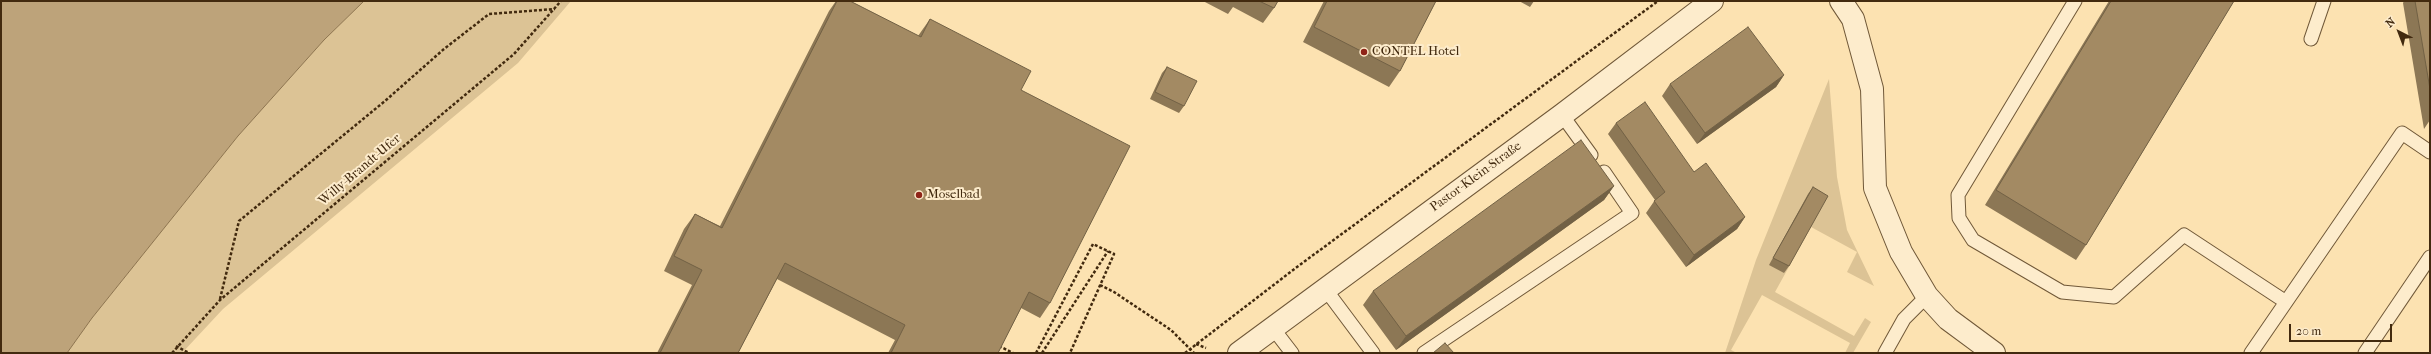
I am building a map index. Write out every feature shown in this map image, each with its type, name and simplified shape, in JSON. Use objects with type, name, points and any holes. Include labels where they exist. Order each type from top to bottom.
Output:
[{"type":"street","name":"Pastor-Klein-Straße","points":[[1239,353],[1272,327],[1326,290],[1562,115],[1712,1]]},
{"type":"street","points":[[1841,1],[1853,19],[1872,88],[1875,188],[1901,252],[1927,296],[1948,319],[1994,353]]},
{"type":"lane","points":[[2075,1],[1958,195],[1959,218],[1973,240],[2062,292],[2114,297],[2184,235],[2286,302]]},
{"type":"lane","points":[[2311,39],[2324,1]]},
{"type":"lane","points":[[1424,353],[1632,213],[1562,115]]},
{"type":"lane","points":[[2251,353],[2402,133],[2430,152]]},
{"type":"lane","points":[[2365,353],[2430,257]]},
{"type":"lane","points":[[1326,290],[1373,353]]},
{"type":"lane","points":[[1885,353],[1904,319],[1927,296]]},
{"type":"lane","points":[[1272,327],[1292,353]]},
{"type":"path","name":"Willy-Brandt-Ufer","points":[[172,353],[176,346],[220,300],[514,54],[561,1]]},
{"type":"path","points":[[1185,353],[1658,1]]},
{"type":"path","points":[[220,300],[240,221],[379,106],[444,49],[489,14],[555,8]]},
{"type":"path","points":[[1036,353],[1093,244],[1114,254],[1070,353]]},
{"type":"path","points":[[1042,353],[1108,251]]},
{"type":"path","points":[[1100,285],[1114,292],[1171,330],[1194,353]]},
{"type":"path","points":[[1196,344],[1206,348]]},
{"type":"path","points":[[176,346],[189,353]]},
{"type":"path","points":[[999,346],[1013,353]]},
{"type":"shaded area","points":[[1,1],[364,1],[324,40],[238,136],[92,318],[67,353],[1,353]]},
{"type":"shaded area","points":[[364,1],[571,1],[518,63],[223,309],[182,353],[67,353],[92,318],[238,136],[324,40]]},
{"type":"shaded area","points":[[1829,79],[1837,177],[1847,230],[1874,286],[1847,272],[1857,252],[1811,227],[1775,292],[1854,336],[1865,318],[1871,322],[1853,353],[1845,353],[1850,343],[1762,295],[1731,350],[1737,353],[1725,353],[1756,260]]},
{"type":"building","name":"Moselbad","points":[[837,1],[850,1],[921,37],[930,19],[1031,71],[1021,90],[1130,146],[1050,303],[1029,292],[998,353],[891,353],[905,325],[785,263],[738,353],[660,353],[702,270],[674,256],[695,214],[722,228]]},
{"type":"building","points":[[1259,1],[1278,1],[1274,8]]},
{"type":"building","name":"CONTEL Hotel","points":[[1327,1],[1436,1],[1400,71],[1314,27]]},
{"type":"building","points":[[2111,1],[2234,1],[2086,245],[1996,190]]},
{"type":"building","points":[[2415,1],[2430,1],[2430,89]]},
{"type":"building","points":[[1748,27],[1784,75],[1705,133],[1670,84]]},
{"type":"building","points":[[1167,67],[1197,81],[1184,106],[1155,92]]},
{"type":"building","points":[[1645,102],[1694,172],[1706,163],[1745,217],[1694,255],[1654,201],[1665,192],[1616,123]]},
{"type":"building","points":[[1581,140],[1614,186],[1406,336],[1373,291]]},
{"type":"building","points":[[1813,187],[1828,196],[1789,266],[1773,258]]},
{"type":"building","points":[[1445,343],[1454,353],[1433,353]]},
{"type":"place","name":"CONTEL Hotel","points":[[1364,52]]},
{"type":"place","name":"Moselbad","points":[[919,195]]}]
